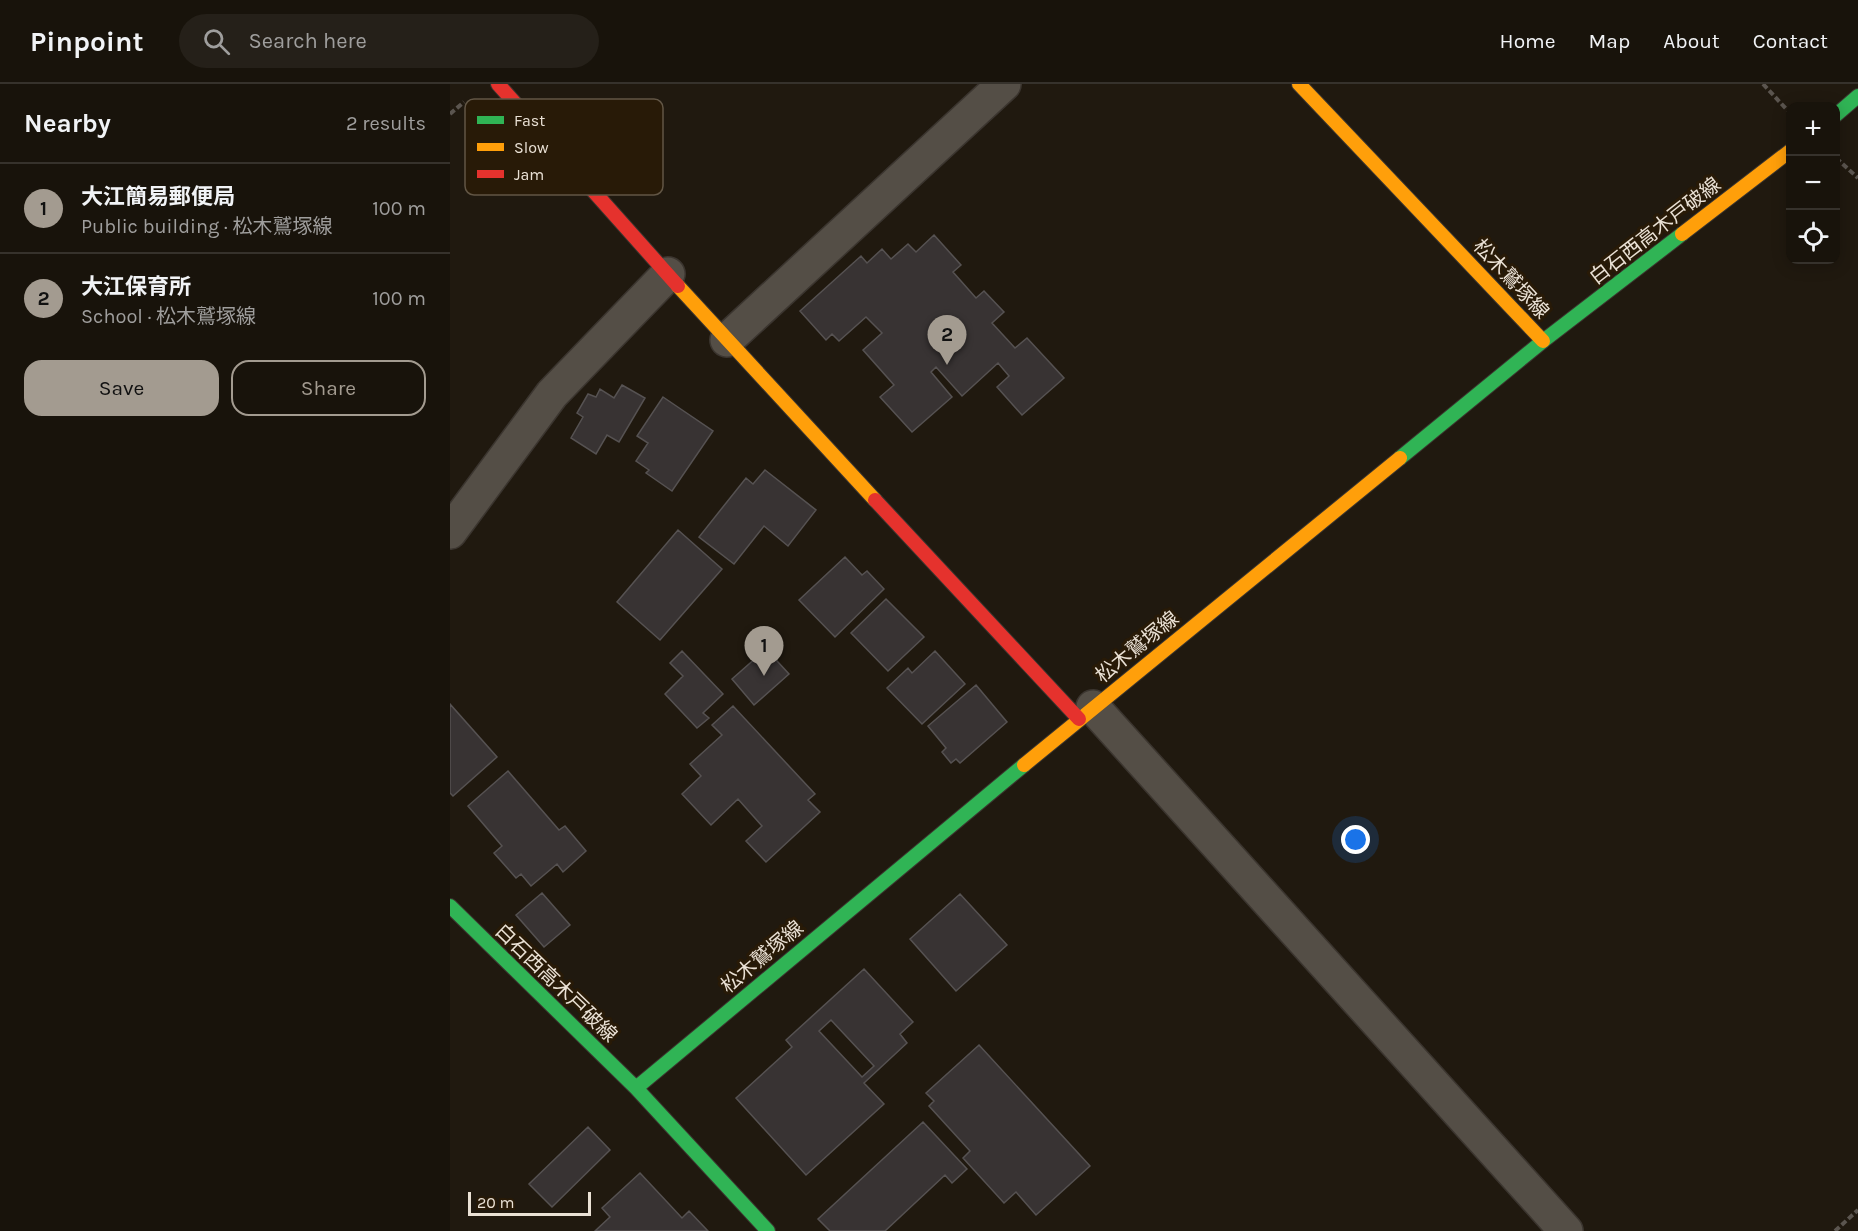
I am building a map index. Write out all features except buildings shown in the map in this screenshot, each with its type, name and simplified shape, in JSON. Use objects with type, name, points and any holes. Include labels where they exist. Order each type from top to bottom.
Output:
[{"type":"main road","points":[[498,84],[511,99]]},
{"type":"main road","name":"松木鷲塚線","points":[[636,1088],[1086,713],[1543,341],[1299,84]]},
{"type":"main road","points":[[1840,112],[1858,96]]},
{"type":"main road","name":"白石西高木戸破線","points":[[1543,341],[1786,155]]},
{"type":"main road","points":[[597,195],[727,340],[1058,698],[1086,713]]},
{"type":"main road","name":"白石西高木戸破線","points":[[450,906],[636,1088]]},
{"type":"main road","points":[[636,1088],[768,1231]]},
{"type":"street","points":[[727,340],[1005,84]]},
{"type":"street","points":[[450,532],[552,394],[668,274]]},
{"type":"street","points":[[1086,713],[1566,1231]]},
{"type":"path","points":[[1763,84],[1786,108]]},
{"type":"path","points":[[1840,162],[1858,178]]},
{"type":"path","points":[[1835,1231],[1858,1210]]},
{"type":"traffic: fast","points":[[1840,112],[1858,96]]},
{"type":"traffic: fast","points":[[1400,458],[1543,341],[1682,234]]},
{"type":"traffic: fast","points":[[636,1088],[1024,765]]},
{"type":"traffic: fast","points":[[450,906],[636,1088],[768,1231]]},
{"type":"traffic: slow","points":[[1299,84],[1543,341]]},
{"type":"traffic: slow","points":[[1682,234],[1786,154]]},
{"type":"traffic: slow","points":[[678,286],[875,500]]},
{"type":"traffic: slow","points":[[1024,765],[1400,458]]},
{"type":"traffic: jam","points":[[498,84],[511,99]]},
{"type":"traffic: jam","points":[[597,195],[678,286]]},
{"type":"traffic: jam","points":[[875,500],[1079,719]]},
{"type":"place","name":"大江保育所","points":[[947,365]]},
{"type":"place","name":"大江簡易郵便局","points":[[764,676]]}]
